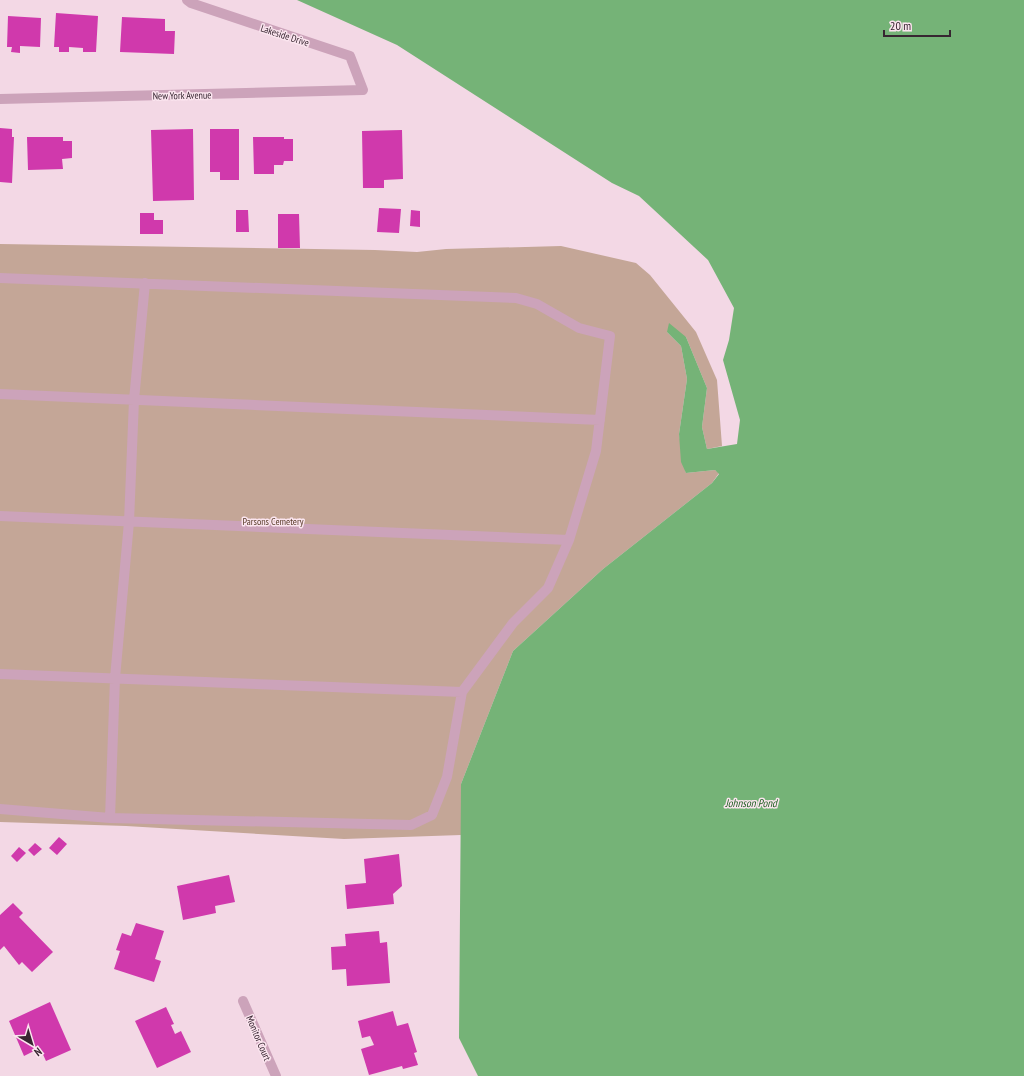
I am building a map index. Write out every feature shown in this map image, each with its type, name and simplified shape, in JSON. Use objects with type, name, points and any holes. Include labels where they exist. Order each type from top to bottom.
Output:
[{"type":"street","name":"Lakeside Drive","points":[[187,0],[191,3],[350,56],[363,90]]},
{"type":"street","name":"New York Avenue","points":[[0,99],[363,90]]},
{"type":"street","points":[[0,278],[516,298],[537,304],[578,328],[610,336],[596,451],[569,540],[548,588],[513,623],[462,692],[446,778],[432,815],[411,825],[110,818],[0,809]]},
{"type":"street","points":[[110,818],[116,678],[129,522],[134,400],[145,283]]},
{"type":"street","points":[[0,394],[600,420]]},
{"type":"street","points":[[0,516],[569,540]]},
{"type":"street","points":[[0,674],[462,692]]},
{"type":"street","name":"Monitor Court","points":[[243,1000],[276,1076]]},
{"type":"green space","name":"Parsons Cemetery","points":[[0,244],[417,252],[446,249],[561,246],[636,263],[650,275],[696,332],[717,380],[722,446],[707,449],[702,427],[707,388],[686,337],[667,332],[681,346],[687,379],[679,434],[686,473],[715,470],[719,473],[712,483],[603,569],[513,651],[461,784],[461,835],[344,839],[126,826],[0,822]]},
{"type":"water","name":"Johnson Pond","points":[[297,0],[1024,0],[1024,1076],[478,1076],[459,1038],[461,784],[513,651],[603,569],[712,483],[719,474],[715,470],[686,473],[681,462],[679,434],[687,379],[681,346],[667,332],[669,323],[686,337],[707,388],[702,427],[707,449],[737,444],[740,420],[723,360],[729,340],[734,308],[708,260],[639,196],[612,183],[397,45]]},
{"type":"building","points":[[56,13],[98,16],[96,52],[83,52],[83,48],[69,47],[69,52],[59,52],[59,47],[54,47]]},
{"type":"building","points":[[8,16],[41,18],[40,47],[20,46],[20,53],[11,52],[12,47],[7,47]]},
{"type":"building","points":[[122,17],[165,19],[165,31],[175,31],[174,54],[120,52]]},
{"type":"building","points":[[0,128],[12,129],[12,137],[14,137],[12,183],[0,182]]},
{"type":"building","points":[[193,129],[194,200],[153,201],[151,130]]},
{"type":"building","points":[[210,129],[239,129],[239,180],[220,180],[220,172],[210,172]]},
{"type":"building","points":[[402,130],[403,179],[384,180],[384,188],[363,188],[362,131]]},
{"type":"building","points":[[27,137],[63,137],[63,141],[72,141],[72,158],[62,159],[63,169],[28,170]]},
{"type":"building","points":[[253,137],[284,137],[284,139],[293,139],[293,161],[284,161],[283,165],[274,165],[274,174],[254,174]]},
{"type":"building","points":[[379,208],[401,209],[399,233],[377,232]]},
{"type":"building","points":[[236,210],[248,210],[249,232],[236,232]]},
{"type":"building","points":[[411,210],[420,211],[420,227],[410,226]]},
{"type":"building","points":[[140,213],[154,213],[154,220],[163,220],[163,234],[140,234]]},
{"type":"building","points":[[278,214],[299,214],[300,248],[278,248]]},
{"type":"building","points":[[59,837],[67,844],[57,855],[49,848]]},
{"type":"building","points":[[35,843],[42,849],[34,856],[28,850]]},
{"type":"building","points":[[19,847],[26,853],[17,862],[11,856]]},
{"type":"building","points":[[399,854],[402,886],[393,894],[394,904],[347,909],[345,885],[366,883],[364,859]]},
{"type":"building","points":[[229,875],[235,902],[215,906],[216,913],[183,920],[177,886]]},
{"type":"building","points":[[13,903],[23,913],[19,917],[53,952],[32,972],[22,962],[19,965],[4,946],[0,950],[0,915]]},
{"type":"building","points":[[136,923],[164,931],[155,959],[161,961],[154,982],[114,969],[120,951],[116,950],[122,933],[131,936]]},
{"type":"building","points":[[379,931],[380,943],[387,942],[390,983],[347,986],[346,969],[332,970],[331,947],[346,946],[345,934]]},
{"type":"building","points":[[50,1002],[71,1050],[46,1061],[40,1048],[24,1056],[9,1021]]},
{"type":"building","points":[[166,1007],[174,1024],[171,1025],[175,1034],[181,1031],[191,1052],[157,1068],[135,1021]]},
{"type":"building","points":[[393,1011],[397,1026],[408,1023],[417,1052],[414,1053],[418,1065],[403,1069],[402,1066],[369,1075],[361,1049],[374,1045],[370,1036],[362,1038],[358,1021]]}]
